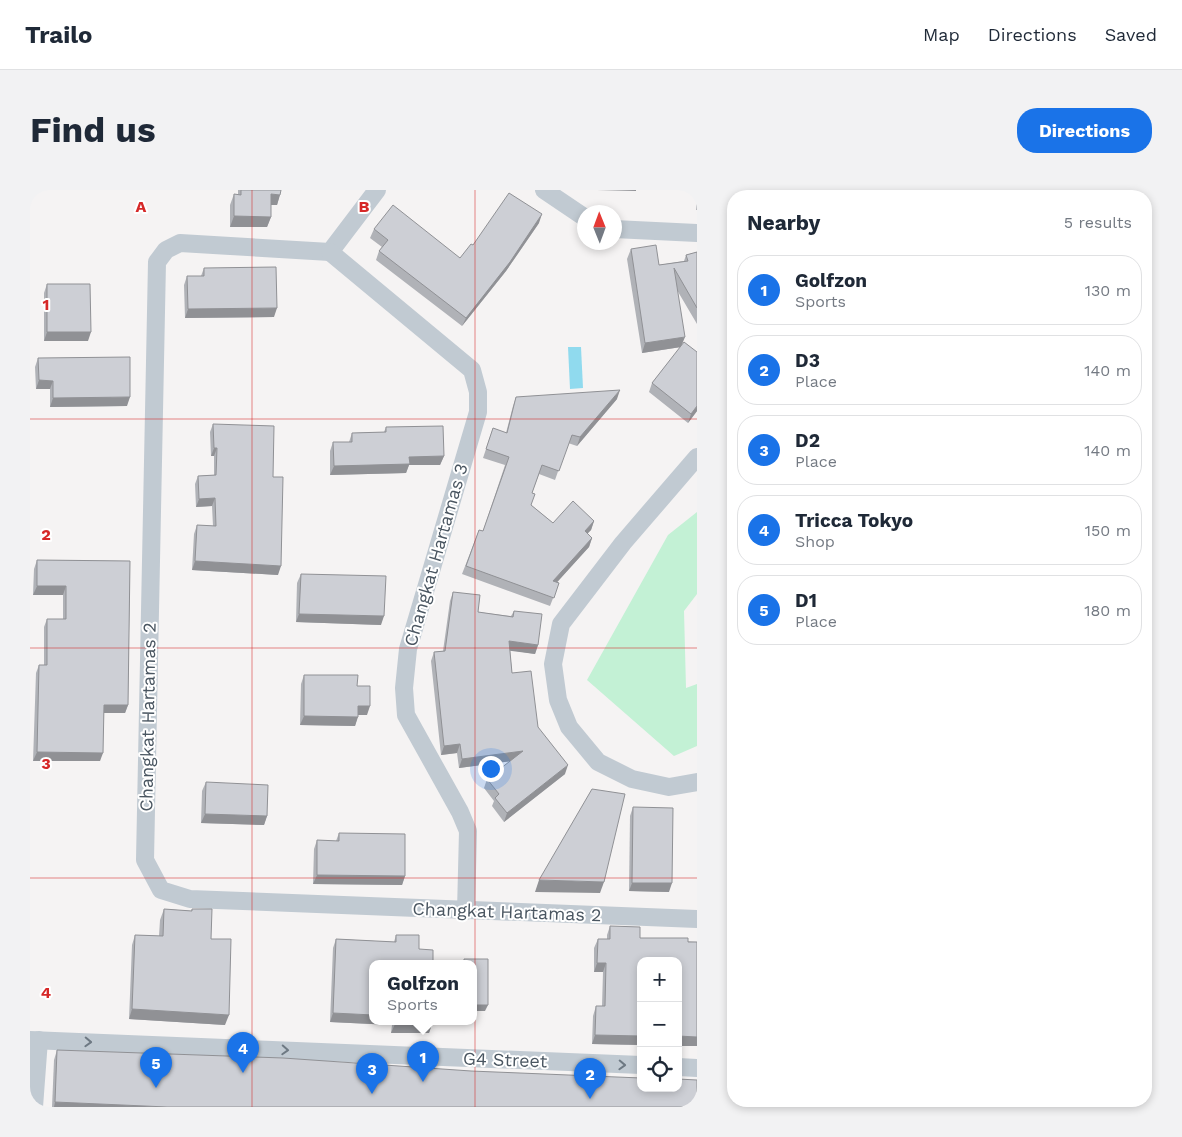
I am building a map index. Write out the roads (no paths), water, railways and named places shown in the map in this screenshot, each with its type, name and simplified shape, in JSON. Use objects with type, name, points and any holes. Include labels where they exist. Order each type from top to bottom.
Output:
[{"type":"street","points":[[330,252],[377,190]]},
{"type":"street","points":[[544,190],[577,212]]},
{"type":"street","points":[[622,229],[697,233]]},
{"type":"street","name":"Changkat Hartamas 2","points":[[330,252],[180,242],[166,250],[157,262],[145,860],[161,890],[190,899],[697,919]]},
{"type":"street","name":"Changkat Hartamas 3","points":[[330,252],[472,370],[478,392],[478,412],[408,649],[404,688],[406,715],[460,812],[468,831],[466,911]]},
{"type":"street","points":[[697,457],[623,543],[561,624],[553,664],[558,700],[569,727],[598,762],[632,779],[669,787],[697,782]]},
{"type":"street","points":[[34,1107],[35,1040]]},
{"type":"street","name":"G4 Street","points":[[35,1040],[637,1066]]},
{"type":"street","points":[[682,1067],[697,1068]]},
{"type":"water","points":[[568,347],[581,347],[583,388],[570,389]]},
{"type":"place","name":"Tricca Tokyo","points":[[243,1073]]},
{"type":"place","name":"Golfzon","points":[[423,1082]]},
{"type":"place","name":"D1","points":[[156,1088]]},
{"type":"place","name":"D2","points":[[372,1094]]},
{"type":"place","name":"D3","points":[[590,1099]]}]
